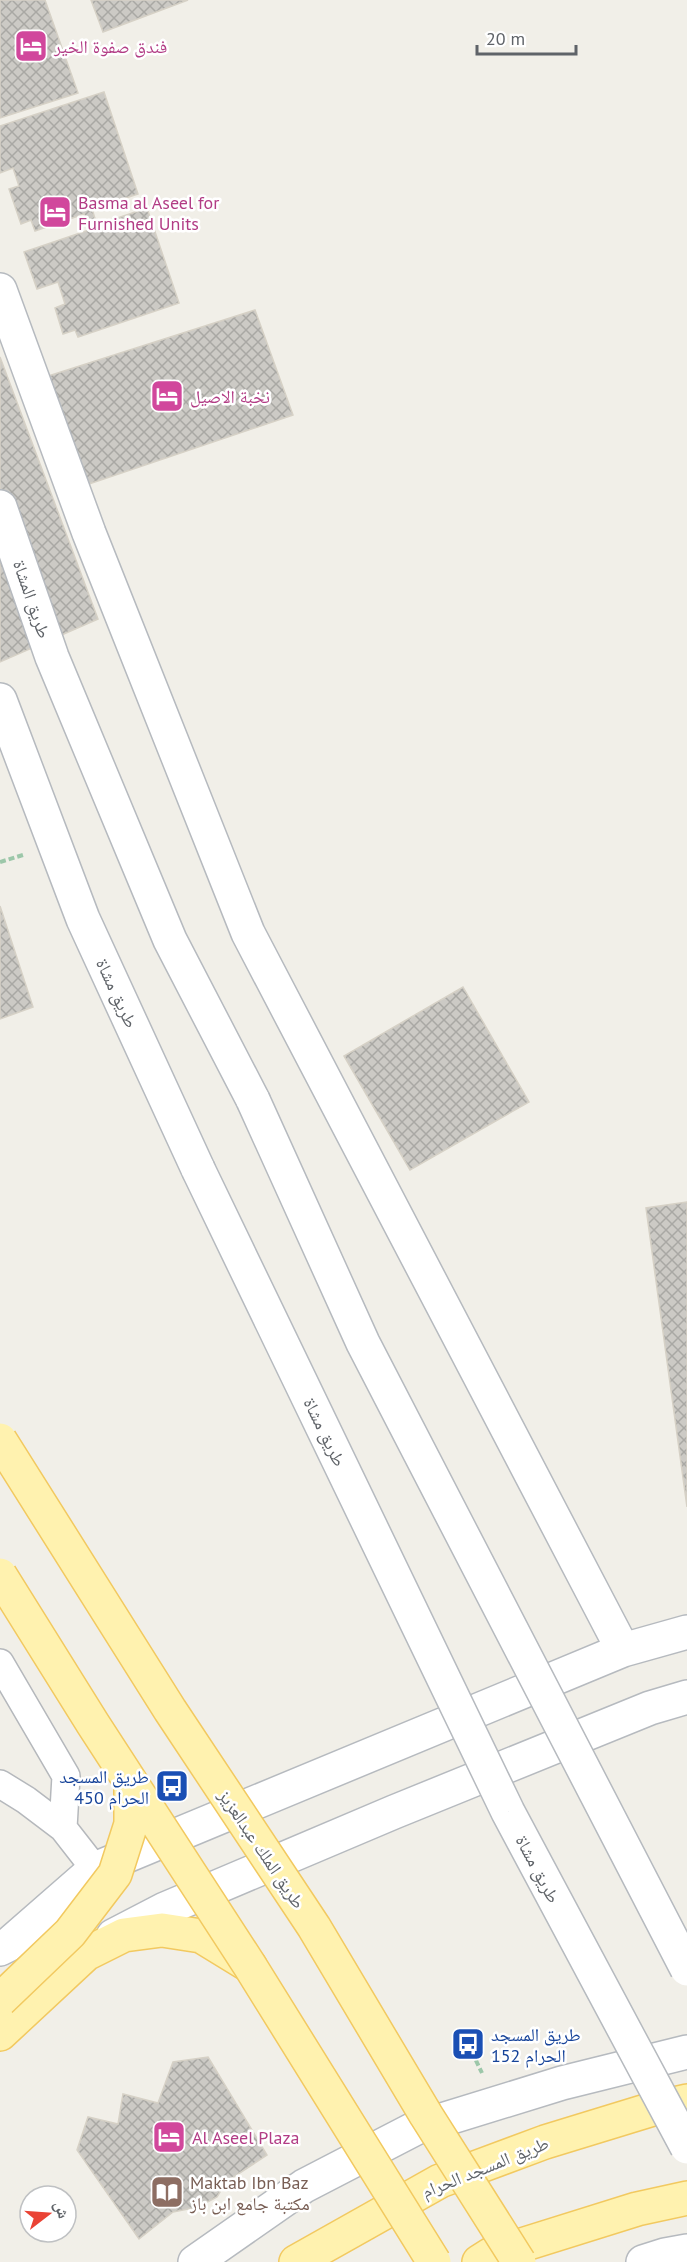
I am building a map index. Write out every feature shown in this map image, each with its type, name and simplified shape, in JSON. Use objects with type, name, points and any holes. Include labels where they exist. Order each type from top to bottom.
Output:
[{"type":"main road","name":"طريق الملك عبدالعزيز","points":[[0,1440],[170,1710],[314,1928],[426,2115],[519,2262]]},
{"type":"main road","points":[[0,1575],[250,1966],[434,2262]]},
{"type":"main road","points":[[0,1998],[70,1933],[115,1874],[131,1824],[131,1782]]},
{"type":"main road","points":[[0,2034],[86,1954],[124,1935],[162,1930],[201,1936],[250,1966]]},
{"type":"main road","name":"طريق المسجد الحرام","points":[[296,2262],[440,2181],[545,2142],[656,2108],[687,2101]]},
{"type":"main road","points":[[478,2262],[490,2255],[637,2209],[687,2198]]},
{"type":"street","points":[[0,290],[89,533],[248,933],[623,1650]]},
{"type":"street","name":"طريق المشاة","points":[[0,507],[52,657],[170,940],[253,1100],[363,1343],[687,1969]]},
{"type":"street","name":"طريق مشاة","points":[[0,700],[83,919],[198,1168],[508,1812],[687,2147]]},
{"type":"street","points":[[0,1949],[8,1945],[95,1869],[623,1650],[687,1632]]},
{"type":"street","points":[[0,1663],[66,1776],[63,1828]]},
{"type":"street","points":[[0,1998],[165,1909],[650,1708],[687,1698]]},
{"type":"street","points":[[0,1784],[63,1828],[95,1869]]},
{"type":"street","points":[[195,2262],[304,2186],[416,2128],[562,2084],[687,2052]]},
{"type":"street","points":[[643,2262],[687,2251]]},
{"type":"building","name":"فندق صفوة الخير","points":[[0,0],[45,0],[78,93],[0,118]]},
{"type":"building","points":[[91,0],[188,0],[103,32]]},
{"type":"building","name":"Basma al Aseel for Furnished Units","points":[[104,92],[138,194],[92,209],[97,225],[147,208],[179,303],[78,337],[75,330],[63,334],[55,308],[65,304],[58,282],[37,289],[24,252],[89,230],[84,214],[35,231],[31,220],[21,224],[9,189],[19,186],[13,168],[0,173],[0,126]]},
{"type":"building","name":"نخبة الاصيل","points":[[255,310],[293,415],[80,487],[42,378]]},
{"type":"building","points":[[0,357],[98,619],[0,662]]},
{"type":"building","points":[[0,906],[33,1007],[0,1019]]},
{"type":"building","points":[[463,987],[529,1102],[410,1170],[344,1056]]},
{"type":"building","points":[[687,1202],[687,1507],[646,1208]]},
{"type":"building","name":"Al Aseel Plaza","points":[[208,2057],[267,2155],[226,2182],[217,2197],[198,2207],[173,2212],[139,2239],[77,2150],[88,2117],[118,2124],[123,2094],[158,2103],[173,2062]]},
{"type":"place","name":"فندق صفوة الخير","points":[[31,46]]},
{"type":"place","name":"Basma al Aseel for Furnished Units","points":[[55,212]]},
{"type":"place","name":"نخبة الاصيل","points":[[167,396]]},
{"type":"place","name":"طريق المسجد الحرام 450","points":[[172,1786]]},
{"type":"place","name":"طريق المسجد الحرام 152","points":[[468,2044]]},
{"type":"place","name":"Al Aseel Plaza","points":[[169,2137]]},
{"type":"place","name":"Maktab Ibn Baz مكتبة جامع ابن باز","points":[[167,2192]]}]
